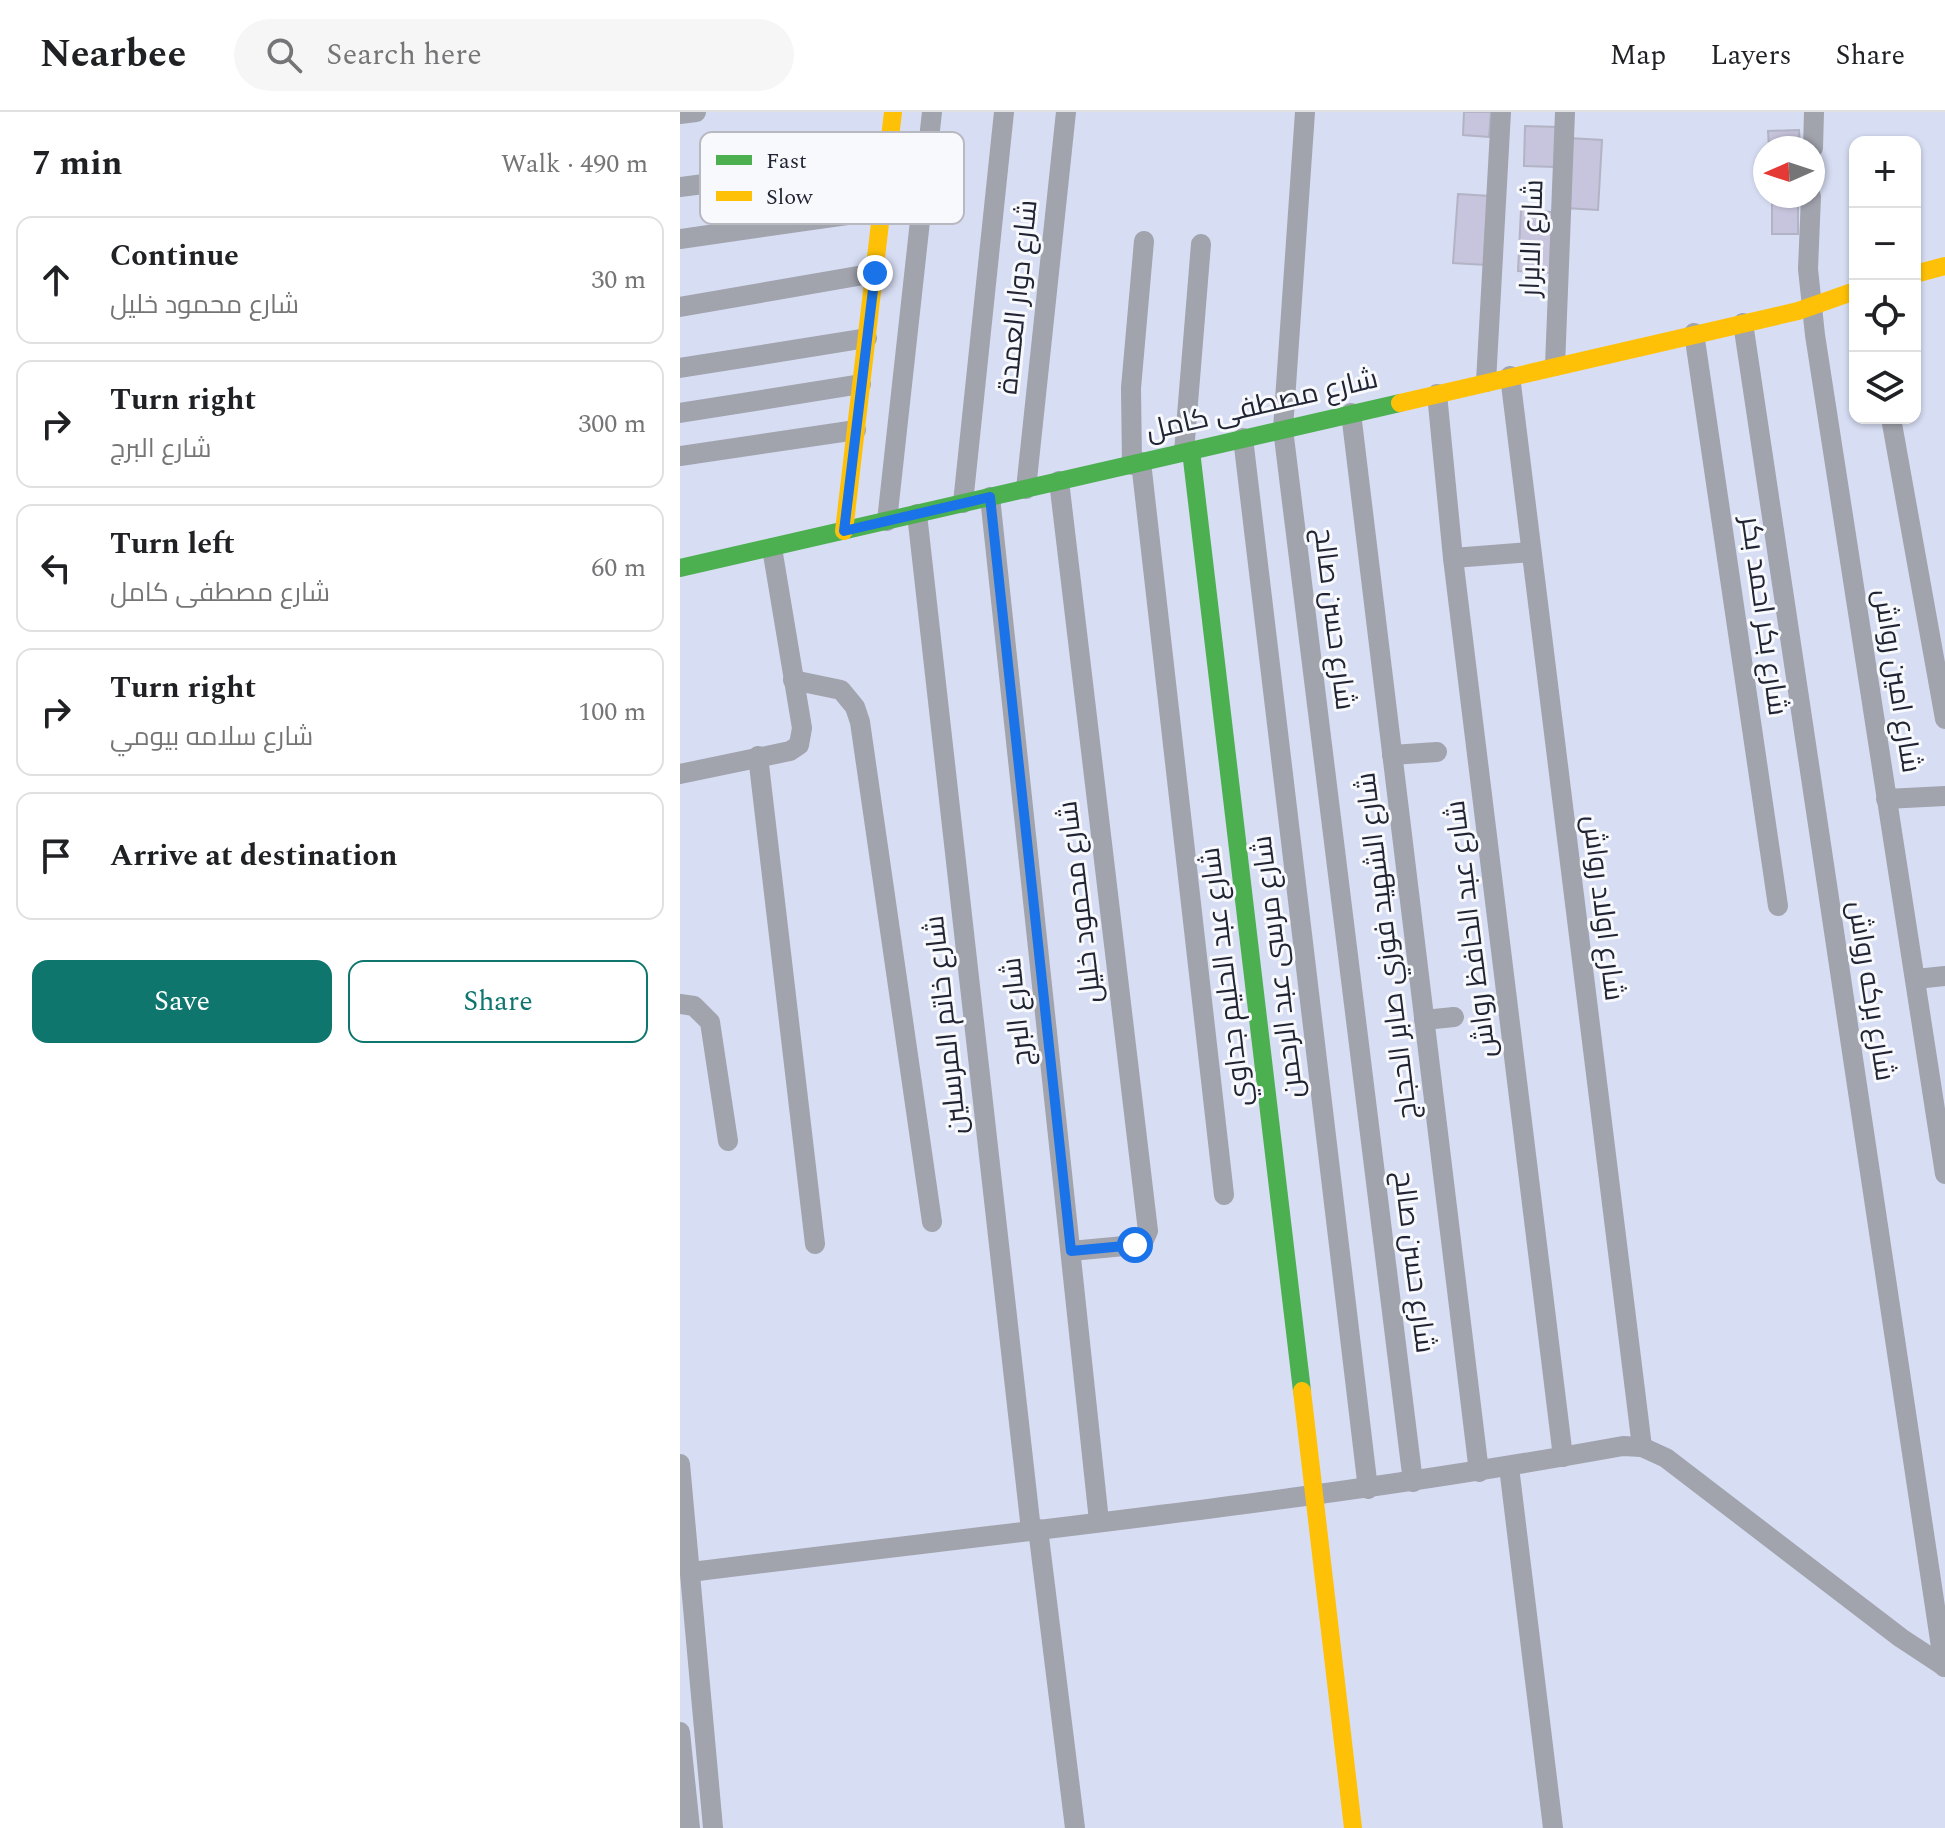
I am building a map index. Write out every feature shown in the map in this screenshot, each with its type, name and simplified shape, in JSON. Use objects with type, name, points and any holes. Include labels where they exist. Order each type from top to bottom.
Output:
[{"type":"street","points":[[680,114],[696,112]]},
{"type":"street","points":[[891,132],[893,112]]},
{"type":"street","points":[[930,132],[932,112]]},
{"type":"street","points":[[963,503],[1004,112]]},
{"type":"street","name":"شارع دوار العمدة","points":[[1026,489],[1066,112]]},
{"type":"street","name":"شارع حسن صالح","points":[[1305,112],[1283,429],[1413,1482]]},
{"type":"street","points":[[1486,382],[1501,112]]},
{"type":"street","name":"شارع الابرار","points":[[1555,366],[1565,112]]},
{"type":"street","points":[[1813,136],[1814,112]]},
{"type":"street","points":[[680,187],[700,184]]},
{"type":"street","name":"شارع امين رواش","points":[[1811,208],[1808,269],[1811,307],[1945,1174]]},
{"type":"street","points":[[680,239],[784,224]]},
{"type":"street","points":[[844,531],[880,224]]},
{"type":"street","points":[[887,521],[920,224]]},
{"type":"street","points":[[1144,241],[1131,388],[1136,464],[1224,1195]]},
{"type":"street","points":[[1188,452],[1201,244]]},
{"type":"street","points":[[1921,272],[1945,266]]},
{"type":"street","points":[[680,307],[875,273]]},
{"type":"street","name":"شارع مصطفى كامل","points":[[680,568],[1743,323],[1811,307],[1849,293]]},
{"type":"street","name":"شارع بركه رواش","points":[[1743,323],[1945,1667]]},
{"type":"street","name":"شارع بكر احمد بكر","points":[[1694,333],[1778,906]]},
{"type":"street","points":[[680,368],[867,338]]},
{"type":"street","name":"شارع اولاد رواش","points":[[1510,376],[1642,1447]]},
{"type":"street","points":[[680,413],[861,384]]},
{"type":"street","name":"شارع عبد الحافظ رواش","points":[[1437,394],[1453,558],[1563,1457]]},
{"type":"street","name":"شارع الشهيد فوزي صابر الحجاج","points":[[1351,413],[1479,1472]]},
{"type":"street","points":[[1892,424],[1945,719]]},
{"type":"street","points":[[680,456],[856,430]]},
{"type":"street","name":"شارع مرسى عبد الرحمن","points":[[1243,438],[1368,1489]]},
{"type":"street","name":"شارع عبد الحليم جداوي","points":[[1188,452],[1316,1497],[1353,1828]]},
{"type":"street","name":"شارع محمود خليل","points":[[1059,481],[1148,1231],[1144,1240],[1135,1245],[1071,1251]]},
{"type":"street","name":"شارع البرج","points":[[990,497],[1099,1521]]},
{"type":"street","name":"شارع خاتم المرسلين","points":[[917,514],[1034,1529],[1075,1828]]},
{"type":"street","points":[[680,774],[790,751],[799,745],[802,728],[772,548]]},
{"type":"street","points":[[1453,558],[1531,552]]},
{"type":"street","points":[[793,680],[841,690],[855,707],[860,722],[932,1222]]},
{"type":"street","points":[[1392,755],[1437,752]]},
{"type":"street","points":[[758,756],[815,1244]]},
{"type":"street","points":[[1886,799],[1945,796]]},
{"type":"street","points":[[1916,979],[1945,976]]},
{"type":"street","points":[[680,1004],[694,1006],[710,1022],[728,1141]]},
{"type":"street","points":[[1424,1020],[1454,1017]]},
{"type":"street","points":[[691,1572],[1316,1497],[1623,1446],[1642,1447],[1666,1458],[1901,1638],[1945,1667]]},
{"type":"street","points":[[680,1464],[713,1825],[687,1827],[680,1732]]},
{"type":"street","points":[[1509,1467],[1553,1828]]},
{"type":"building","points":[[1464,112],[1491,112],[1489,137],[1463,135]]},
{"type":"building","points":[[1525,126],[1557,127],[1555,167],[1524,166]]},
{"type":"building","points":[[1799,130],[1799,136],[1768,136],[1768,131]]},
{"type":"building","points":[[1569,138],[1602,140],[1598,210],[1565,208]]},
{"type":"building","points":[[1458,194],[1490,196],[1486,265],[1453,263]]},
{"type":"building","points":[[1772,208],[1798,208],[1798,234],[1772,234]]},
{"type":"building","points":[[1521,210],[1553,212],[1551,273],[1518,271]]},
{"type":"traffic: fast","points":[[680,568],[1400,403]]},
{"type":"traffic: fast","points":[[1191,451],[1302,1391]]},
{"type":"traffic: slow","points":[[891,132],[893,112]]},
{"type":"traffic: slow","points":[[844,531],[880,224]]},
{"type":"traffic: slow","points":[[1921,272],[1945,266]]},
{"type":"traffic: slow","points":[[1400,403],[1798,311],[1849,293]]},
{"type":"traffic: slow","points":[[1302,1391],[1353,1828]]},
{"type":"route","points":[[875,273],[844,531],[990,497],[1071,1251],[1135,1245]]}]
